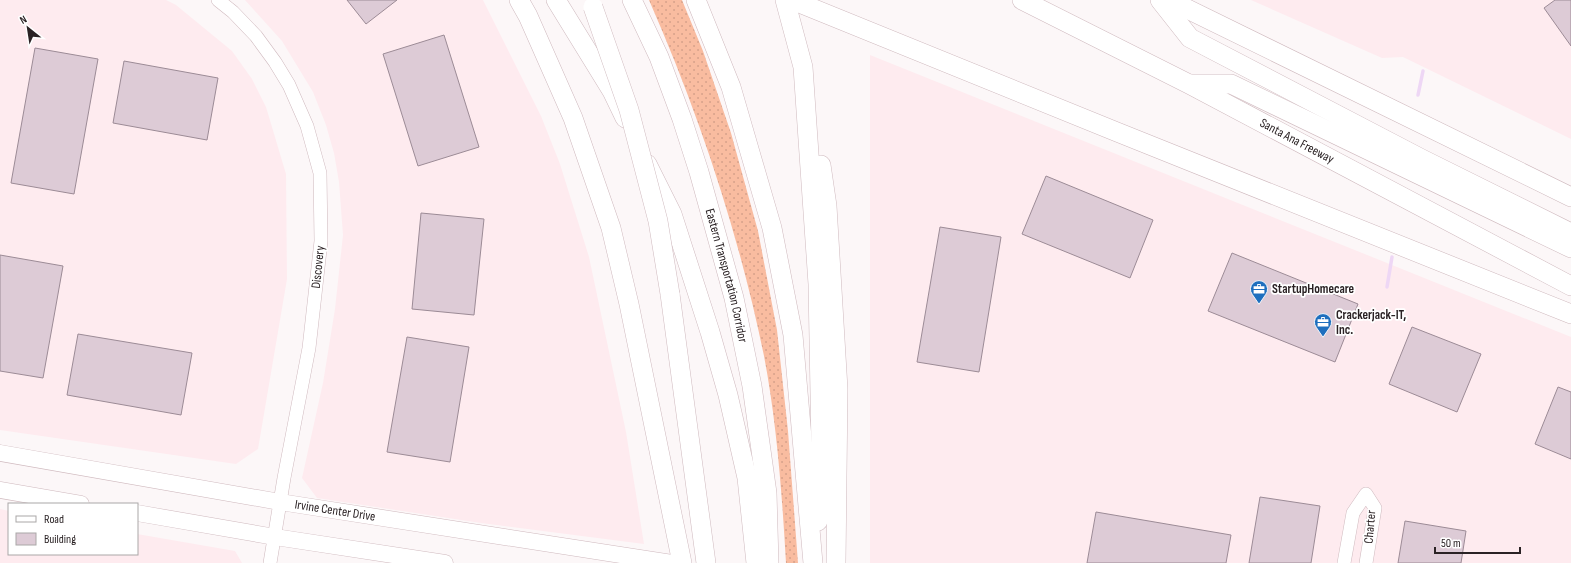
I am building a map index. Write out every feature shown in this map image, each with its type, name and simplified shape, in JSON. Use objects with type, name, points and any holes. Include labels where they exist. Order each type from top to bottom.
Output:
[{"type":"highway","points":[[519,0],[528,16],[573,118],[611,228],[682,563]]},
{"type":"highway","points":[[556,0],[612,91],[672,214],[710,332],[728,395],[747,478],[756,563]]},
{"type":"highway","name":"Eastern Transportation Corridor","points":[[632,0],[659,57],[682,119],[699,172],[734,298],[752,386],[766,485],[769,563]]},
{"type":"highway","points":[[696,0],[731,88],[772,228],[793,335],[812,558]]},
{"type":"highway","points":[[785,0],[803,67],[817,133],[827,206],[838,389],[836,563]]},
{"type":"highway","points":[[792,0],[1571,314]]},
{"type":"highway","name":"Santa Ana Freeway","points":[[1022,0],[1189,84],[1571,286]]},
{"type":"highway","points":[[1160,0],[1190,38],[1422,160],[1571,234]]},
{"type":"highway","points":[[1169,0],[1571,197]]},
{"type":"highway","points":[[1185,0],[1202,16]]},
{"type":"highway","points":[[592,4],[624,94],[658,222],[670,294],[706,563]]},
{"type":"highway","points":[[803,67],[818,284],[821,507],[812,558]]},
{"type":"highway","points":[[1189,84],[1231,84],[1571,248]]},
{"type":"main road","name":"Irvine Center Drive","points":[[0,453],[280,502],[672,563]]},
{"type":"main road","points":[[0,490],[75,503]]},
{"type":"main road","points":[[138,513],[275,537],[445,563]]},
{"type":"street","name":"Discovery","points":[[218,0],[233,12],[256,36],[286,79],[307,126],[320,173],[322,242],[309,348],[270,563]]},
{"type":"street","name":"Charter","points":[[1344,563],[1353,513],[1366,494],[1375,508],[1366,563]]},
{"type":"shaded area","points":[[0,0],[166,0],[176,5],[232,51],[252,79],[266,107],[286,174],[287,279],[258,449],[236,464],[0,430]]},
{"type":"shaded area","points":[[245,0],[483,0],[541,116],[560,164],[589,257],[626,432],[644,544],[481,523],[317,498],[302,478],[323,383],[335,309],[343,235],[339,182],[334,153],[326,125],[313,92],[282,41]]},
{"type":"shaded area","points":[[649,0],[682,0],[703,51],[731,133],[758,231],[777,330],[788,431],[798,563],[786,563],[781,485],[769,382],[743,265],[701,131],[685,87]]},
{"type":"shaded area","points":[[1251,0],[1571,0],[1571,139],[1403,57],[1382,58]]},
{"type":"shaded area","points":[[870,55],[1571,337],[1571,563],[870,563]]},
{"type":"shaded area","points":[[0,509],[8,511],[8,555],[138,555],[138,534],[235,551],[242,563],[0,563]]},
{"type":"building","points":[[347,0],[397,0],[366,24]]},
{"type":"building","points":[[1555,0],[1571,0],[1571,46],[1544,8]]},
{"type":"building","points":[[444,35],[479,147],[418,166],[383,54]]},
{"type":"building","points":[[35,48],[98,59],[74,194],[11,183]]},
{"type":"building","points":[[124,61],[218,78],[207,140],[113,123]]},
{"type":"building","points":[[1046,176],[1153,220],[1130,278],[1022,234]]},
{"type":"building","points":[[421,213],[484,219],[474,315],[412,309]]},
{"type":"building","points":[[940,227],[1001,237],[979,372],[917,362]]},
{"type":"building","points":[[1232,253],[1358,304],[1335,362],[1208,311]]},
{"type":"building","points":[[0,255],[63,266],[43,378],[0,371]]},
{"type":"building","points":[[1412,327],[1481,354],[1457,412],[1389,384]]},
{"type":"building","points":[[78,334],[192,353],[181,415],[67,395]]},
{"type":"building","points":[[407,337],[469,347],[450,462],[387,452]]},
{"type":"building","points":[[1558,387],[1571,392],[1571,459],[1535,444]]},
{"type":"building","points":[[1260,497],[1320,506],[1311,563],[1249,563]]},
{"type":"building","points":[[1096,512],[1231,535],[1226,563],[1087,563]]},
{"type":"building","points":[[1405,521],[1466,531],[1461,563],[1398,563]]},
{"type":"waterway","points":[[1418,95],[1423,71]]},
{"type":"waterway","points":[[1387,287],[1392,257]]},
{"type":"place","name":"StartupHomecare","points":[[1259,304]]},
{"type":"place","name":"Crackerjack-IT, Inc.","points":[[1323,337]]}]
